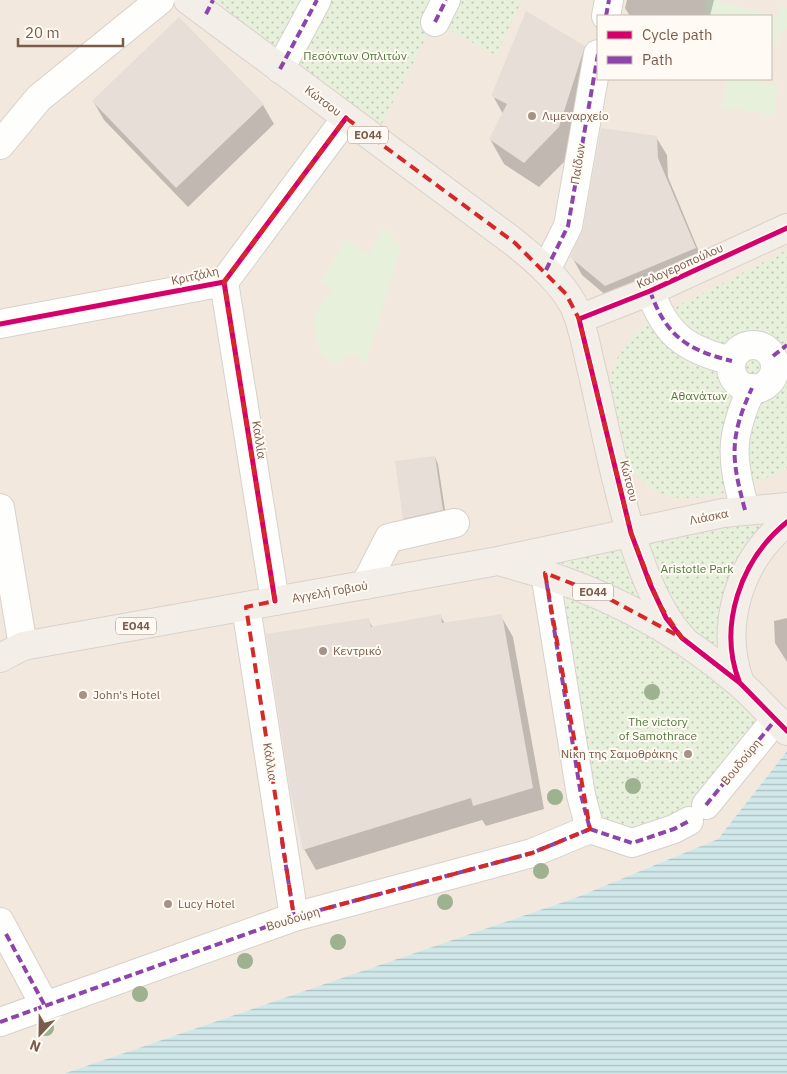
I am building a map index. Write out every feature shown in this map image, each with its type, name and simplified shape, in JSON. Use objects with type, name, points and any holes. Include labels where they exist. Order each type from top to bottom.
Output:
[{"type":"main road","name":"Κώτσου","points":[[203,5],[280,69],[515,243],[546,270],[566,294],[579,319],[631,533],[659,604],[670,624],[682,638]]},
{"type":"main road","name":"Καλογεροπούλου","points":[[579,319],[650,291],[787,228]]},
{"type":"main road","name":"Λιάσκα","points":[[631,533],[745,510],[787,507]]},
{"type":"main road","name":"ΕΟ44","points":[[740,683],[733,665],[730,647],[731,616],[744,580],[768,541],[787,522]]},
{"type":"main road","name":"Αγγελή Γοβιού","points":[[11,652],[246,606],[498,561],[631,533]]},
{"type":"main road","name":"ΕΟ44","points":[[498,561],[545,573],[604,596],[682,638],[740,683],[782,726]]},
{"type":"street","points":[[0,144],[38,98],[160,0]]},
{"type":"street","points":[[280,69],[317,0]]},
{"type":"street","points":[[606,15],[609,0]]},
{"type":"street","name":"Παίδων","points":[[546,270],[568,226],[597,60]]},
{"type":"street","name":"Κριτζάλη","points":[[0,324],[224,282],[346,118]]},
{"type":"street","name":"Καλλία","points":[[224,282],[275,601]]},
{"type":"street","points":[[650,291],[658,314],[677,337],[703,354],[732,361]]},
{"type":"street","points":[[754,344],[768,350],[780,351],[774,376],[764,386],[752,388],[744,386],[733,376],[732,361],[740,349],[754,344]]},
{"type":"street","points":[[745,510],[736,476],[734,446],[739,416],[752,388]]},
{"type":"street","points":[[0,508],[11,652]]},
{"type":"street","points":[[365,586],[389,538],[428,528],[455,524]]},
{"type":"street","points":[[545,573],[581,795],[590,829]]},
{"type":"street","name":"Κάλλια","points":[[246,606],[294,917]]},
{"type":"street","name":"Βουδούρη","points":[[0,1022],[294,917],[532,853],[590,829],[632,843],[674,829],[698,813],[782,726]]},
{"type":"street","points":[[3,928],[45,1006]]},
{"type":"highlighted area","points":[[346,118],[515,243],[566,294],[579,319],[631,533],[659,604],[682,638],[604,596],[545,573],[590,829],[532,853],[294,917],[246,607],[275,601],[224,282]]},
{"type":"shaded area","points":[[0,0],[787,0],[787,751],[718,839],[575,898],[63,1074],[0,1074]]},
{"type":"green space","name":"Πεσόντων Οπλιτών","points":[[213,0],[522,0],[496,55],[434,22],[374,139],[206,14]]},
{"type":"green space","points":[[706,0],[718,0],[718,2],[778,16],[780,6],[787,7],[787,29],[778,34],[778,47],[772,46],[772,15],[704,15]]},
{"type":"green space","points":[[727,80],[762,80],[762,82],[778,85],[774,114],[721,108]]},
{"type":"green space","points":[[383,227],[401,246],[366,363],[353,353],[335,364],[320,353],[313,320],[331,289],[320,282],[346,239],[369,255]]},
{"type":"green space","name":"Αθανάτων","points":[[787,250],[787,469],[731,491],[715,495],[686,498],[660,493],[639,478],[632,469],[617,435],[611,405],[610,383],[613,368],[621,352],[632,337],[652,319]]},
{"type":"green space","name":"The victory of Samothrace","points":[[787,506],[730,635],[776,719],[674,829],[590,829],[563,686],[553,550]]},
{"type":"water","points":[[787,751],[787,1074],[63,1074],[575,898],[718,839]]},
{"type":"building","points":[[526,11],[585,46],[559,127],[524,163],[489,139],[507,104],[491,96]]},
{"type":"building","points":[[179,17],[264,104],[176,188],[92,101]]},
{"type":"building","points":[[601,128],[657,136],[658,158],[696,248],[605,286],[570,257],[583,229]]},
{"type":"building","points":[[435,456],[443,510],[403,519],[395,461]]},
{"type":"building","points":[[441,614],[442,623],[502,614],[533,788],[473,806],[471,798],[303,850],[290,789],[266,634],[369,618],[371,627]]},
{"type":"marked path","points":[[206,14],[213,0]]},
{"type":"marked path","points":[[280,69],[317,0]]},
{"type":"marked path","points":[[435,22],[446,0]]},
{"type":"marked path","points":[[606,15],[609,0]]},
{"type":"marked path","points":[[546,270],[568,226],[597,60]]},
{"type":"marked path","points":[[650,291],[663,319],[680,339],[702,352],[732,361]]},
{"type":"marked path","points":[[773,356],[787,345]]},
{"type":"marked path","points":[[745,510],[737,476],[735,448],[739,421],[752,388]]},
{"type":"marked path","points":[[0,1022],[294,917],[532,853],[590,829],[581,795],[545,573]]},
{"type":"marked path","points":[[706,805],[776,719]]},
{"type":"marked path","points":[[590,829],[632,843],[674,829],[689,821]]},
{"type":"marked path","points":[[282,841],[294,917]]},
{"type":"marked path","points":[[6,934],[45,1006]]},
{"type":"cycle path","points":[[0,324],[224,282],[346,118]]},
{"type":"cycle path","points":[[787,228],[650,291],[579,319],[631,533],[650,584],[666,618],[682,638],[740,683],[787,731]]},
{"type":"cycle path","points":[[224,282],[275,601]]},
{"type":"cycle path","points":[[739,681],[733,660],[731,638],[738,595],[757,555],[771,537],[787,522]]},
{"type":"place","name":"Λιμεναρχείο","points":[[532,116]]},
{"type":"place","name":"Κεντρικό","points":[[323,651]]},
{"type":"place","name":"John's Hotel","points":[[83,695]]},
{"type":"place","name":"Νίκη της Σαμοθράκης","points":[[688,754]]},
{"type":"place","name":"Lucy Hotel","points":[[168,904]]},
{"type":"park label","name":"Aristotle Park","points":[[697,569]]}]
